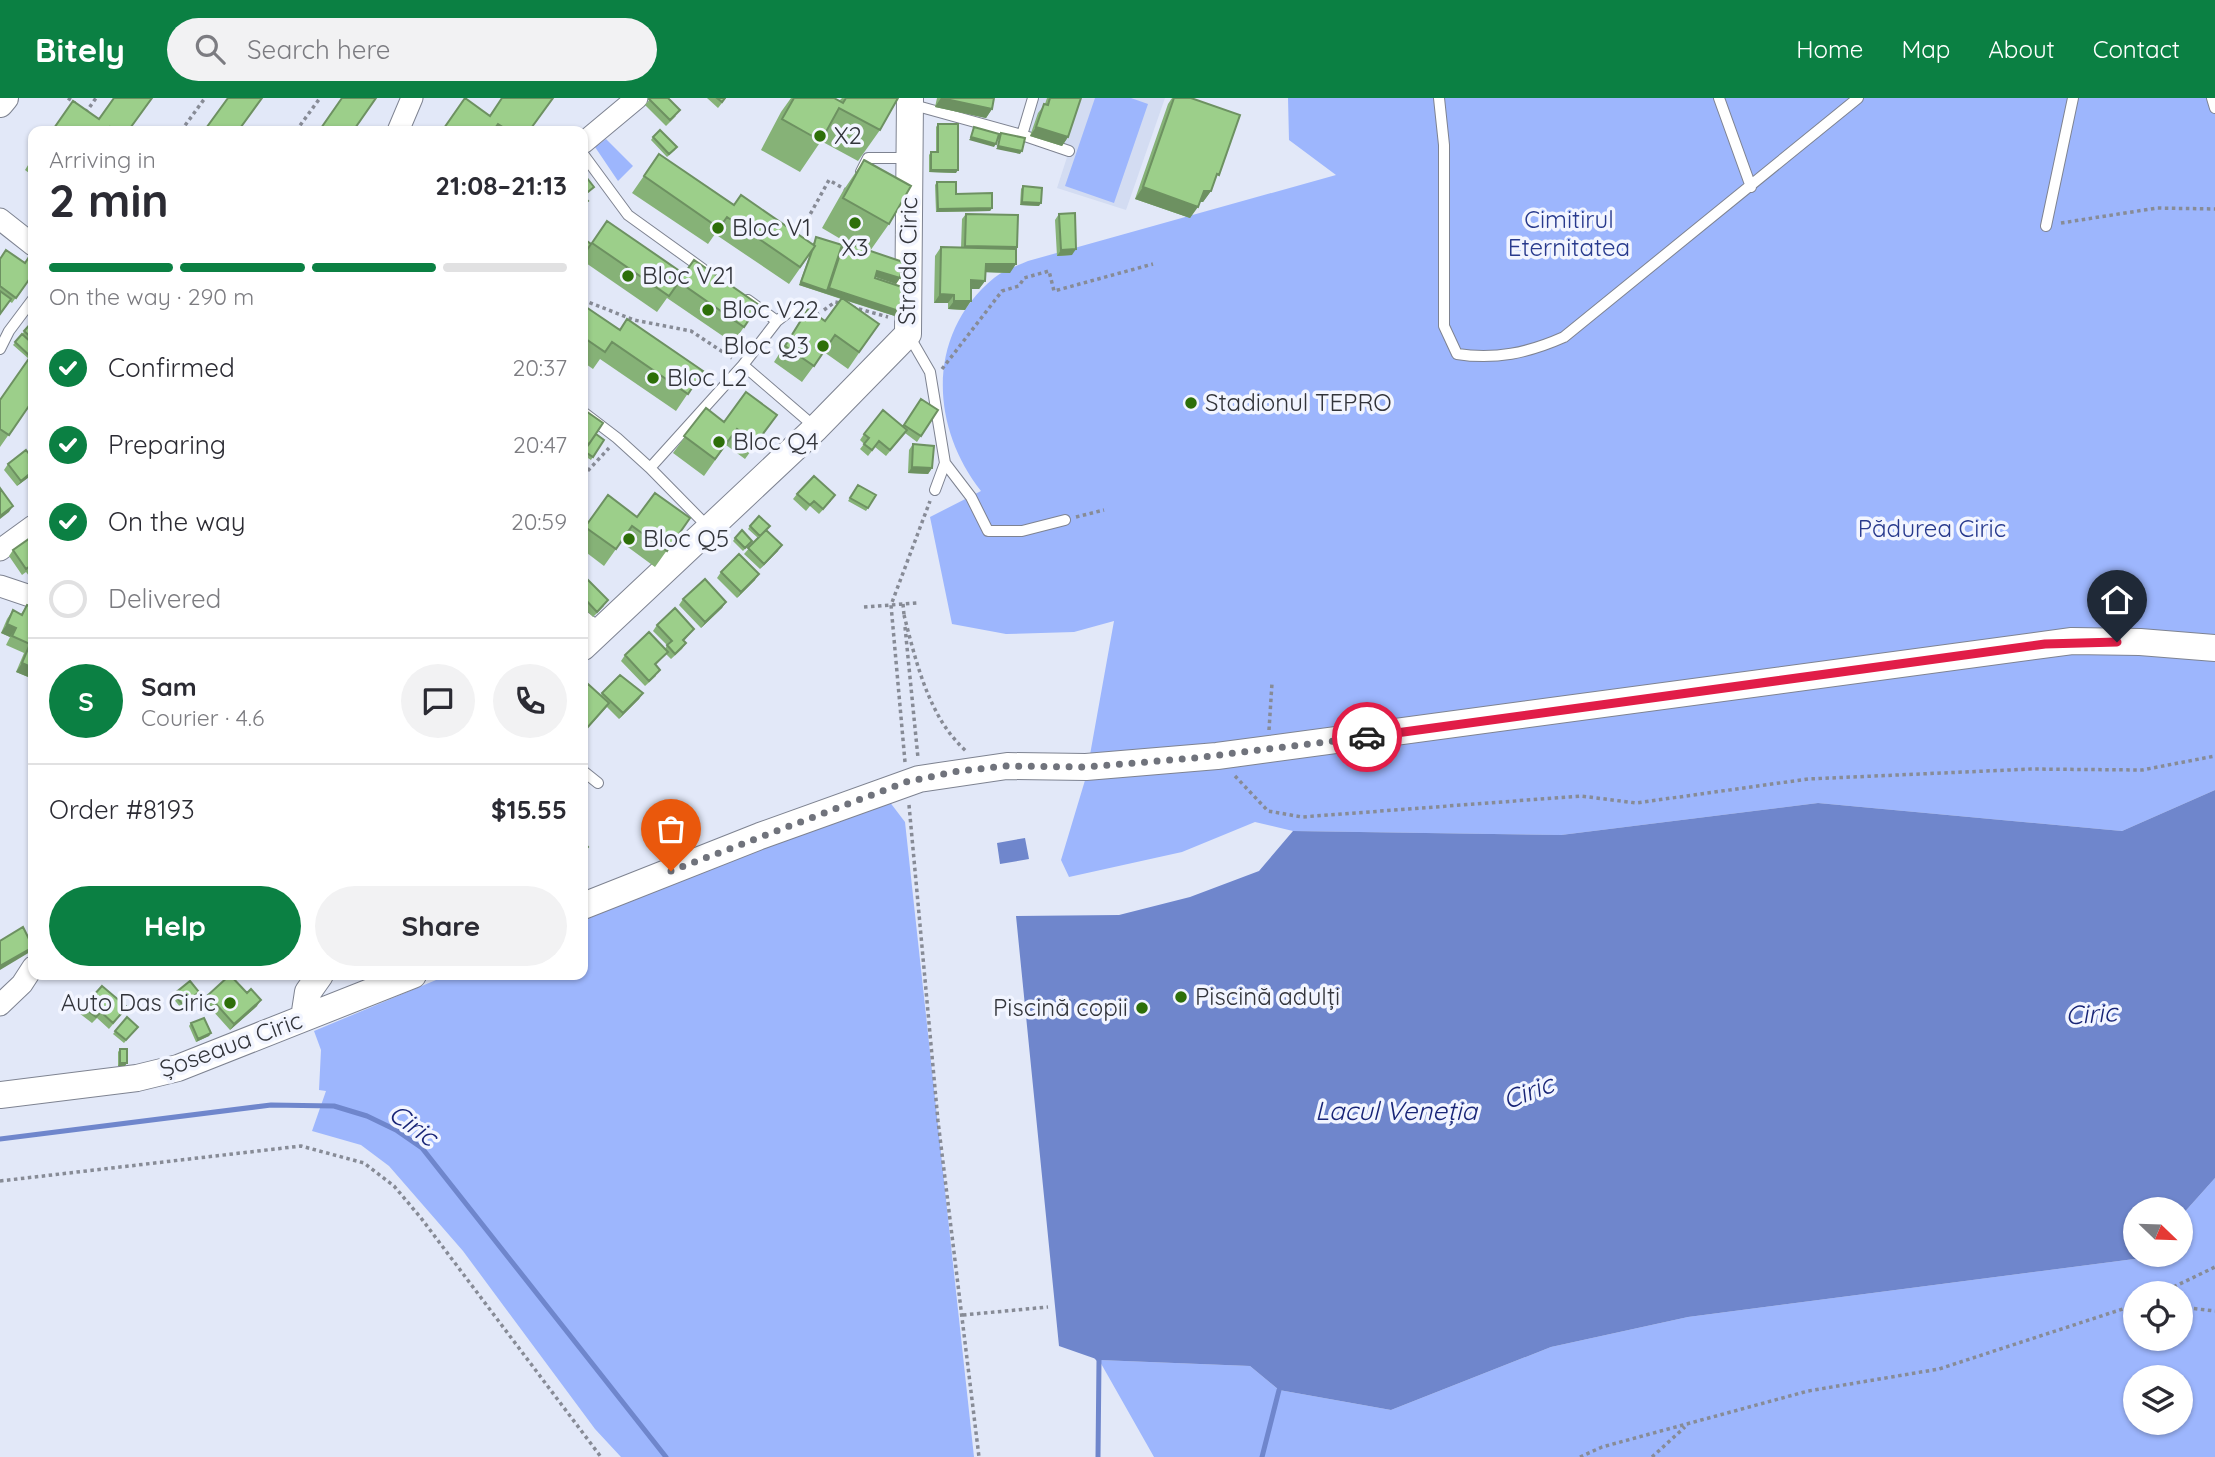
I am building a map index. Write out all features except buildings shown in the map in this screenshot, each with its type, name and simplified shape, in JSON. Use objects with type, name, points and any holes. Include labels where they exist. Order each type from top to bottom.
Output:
[{"type":"street","points":[[0,104],[5,98]]},
{"type":"street","points":[[588,139],[637,98]]},
{"type":"street","points":[[399,126],[407,100]]},
{"type":"street","name":"Strada Ciric","points":[[588,634],[816,428],[910,329],[910,158],[907,106]]},
{"type":"street","points":[[0,219],[28,241]]},
{"type":"street","points":[[0,550],[28,530]]},
{"type":"street","points":[[0,586],[28,595]]},
{"type":"street","points":[[588,904],[760,835],[990,768],[1086,767],[1217,756],[2072,641],[2140,642],[2215,649]]},
{"type":"street","points":[[0,1005],[28,975]]},
{"type":"street","points":[[304,1018],[308,992],[316,980]]},
{"type":"street","name":"Șoseaua Ciric","points":[[0,1095],[137,1078],[178,1068],[400,980]]},
{"type":"lane","points":[[1021,135],[1033,98]]},
{"type":"lane","points":[[1438,98],[1444,145],[1444,326],[1457,354],[1485,359],[1540,348],[1564,337],[1858,98]]},
{"type":"lane","points":[[1720,98],[1751,187]]},
{"type":"lane","points":[[2046,226],[2073,98]]},
{"type":"lane","points":[[2212,98],[2215,108]]},
{"type":"lane","points":[[907,106],[1021,135],[1069,151]]},
{"type":"lane","points":[[859,175],[868,158],[910,158]]},
{"type":"lane","points":[[588,161],[628,215],[710,274]]},
{"type":"lane","points":[[737,293],[777,321]]},
{"type":"lane","points":[[0,349],[9,331],[28,306]]},
{"type":"lane","points":[[650,468],[743,365],[777,321],[795,307],[814,316]]},
{"type":"lane","points":[[910,329],[930,372],[945,463],[971,497],[988,531],[1022,531],[1065,520]]},
{"type":"lane","points":[[743,365],[816,428]]},
{"type":"lane","points":[[588,416],[650,468],[708,527]]},
{"type":"lane","points":[[935,490],[945,463]]},
{"type":"lane","points":[[588,775],[598,783]]},
{"type":"path","points":[[68,98],[87,111],[96,98]]},
{"type":"path","points":[[185,126],[205,98]]},
{"type":"path","points":[[300,126],[320,98]]},
{"type":"path","points":[[807,220],[829,180],[850,192],[859,175]]},
{"type":"path","points":[[2046,226],[2157,208],[2215,209]]},
{"type":"path","points":[[930,372],[943,369],[1002,291],[1019,286],[1024,278],[1049,271],[1054,291],[1153,264]]},
{"type":"path","points":[[588,302],[634,320],[691,331],[743,365]]},
{"type":"path","points":[[814,316],[835,302],[910,329]]},
{"type":"path","points":[[588,470],[617,438]]},
{"type":"path","points":[[905,757],[891,605],[935,490]]},
{"type":"path","points":[[1065,520],[1104,510]]},
{"type":"path","points":[[864,607],[917,603]]},
{"type":"path","points":[[903,604],[938,1121],[964,1315],[979,1457]]},
{"type":"path","points":[[904,615],[918,668],[947,733],[990,768]]},
{"type":"path","points":[[1268,749],[1272,683]]},
{"type":"path","points":[[1217,756],[1268,811],[1302,817],[1581,796],[1636,803],[1808,779],[2031,769],[2142,770],[2215,756]]},
{"type":"path","points":[[0,1181],[301,1146],[364,1163],[394,1186],[421,1218],[601,1457]]},
{"type":"path","points":[[2186,1281],[2215,1267]]},
{"type":"path","points":[[964,1315],[1048,1307]]},
{"type":"path","points":[[2193,1308],[2215,1311]]},
{"type":"path","points":[[1580,1457],[1602,1447],[1808,1391],[1939,1369],[2123,1309]]},
{"type":"path","points":[[1652,1457],[1687,1426]]},
{"type":"shaded area","points":[[1033,98],[1165,98],[1126,210],[1057,188],[1069,151],[1022,135]]},
{"type":"green space","points":[[1095,98],[1131,98],[1148,104],[1114,203],[1065,186]]},
{"type":"green space","name":"Pădurea Ciric","points":[[1288,98],[2215,98],[2215,790],[2122,831],[1818,803],[1561,835],[1293,831],[1255,822],[1182,852],[1069,877],[1061,860],[1086,777],[1114,621],[1074,632],[1006,634],[952,624],[930,517],[981,491],[964,465],[952,438],[945,410],[943,381],[947,353],[956,326],[972,301],[994,278],[1011,268],[1336,175],[1289,140]]},
{"type":"green space","points":[[606,139],[633,166],[618,181],[595,147]]},
{"type":"green space","points":[[889,801],[905,822],[974,1457],[621,1457],[595,1429],[463,1251],[389,1166],[361,1145],[312,1131],[326,1091],[319,1090],[321,1050],[314,1031],[436,980],[588,980],[588,917],[766,845]]},
{"type":"green space","points":[[2215,1178],[2215,1457],[1154,1457],[1099,1360],[1250,1366],[1279,1390],[1391,1410],[1551,1347],[1688,1317],[2123,1260],[2123,1267],[2193,1267],[2193,1203]]},
{"type":"water","name":"Lacul Veneția","points":[[2215,790],[2215,1178],[2193,1203],[2193,1197],[2123,1197],[2123,1260],[1688,1317],[1551,1347],[1391,1410],[1279,1390],[1250,1366],[1099,1360],[1059,1346],[1016,916],[1119,915],[1190,897],[1259,871],[1293,831],[1561,835],[1818,803],[2122,831]]},
{"type":"water","points":[[1025,838],[1029,859],[1000,864],[997,843]]},
{"type":"waterway","name":"Ciric","points":[[0,1139],[271,1105],[334,1106],[367,1116],[396,1130],[422,1148],[666,1457]]},
{"type":"waterway","name":"Ciric","points":[[1096,1356],[1099,1360],[1098,1457]]},
{"type":"waterway","points":[[1262,1457],[1279,1390]]},
{"type":"way so far","points":[[671,871],[760,835],[906,782],[958,771],[1007,766],[1086,767],[1217,756],[1367,737]]},
{"type":"place","name":"X2","points":[[820,136]]},
{"type":"place","name":"X3","points":[[855,223]]},
{"type":"place","name":"Bloc V1","points":[[718,228]]},
{"type":"place","name":"Bloc V21","points":[[628,276]]},
{"type":"place","name":"Bloc V22","points":[[708,310]]},
{"type":"place","name":"Bloc Q3","points":[[823,346]]},
{"type":"place","name":"Bloc L2","points":[[653,378]]},
{"type":"place","name":"Stadionul TEPRO","points":[[1191,403]]},
{"type":"place","name":"Bloc Q4","points":[[719,442]]},
{"type":"place","name":"Bloc Q5","points":[[629,539]]},
{"type":"place","name":"Piscină adulți","points":[[1181,997]]},
{"type":"place","name":"Auto Das Ciric","points":[[230,1003]]},
{"type":"place","name":"Piscină copii","points":[[1142,1008]]},
{"type":"route","points":[[1367,737],[2045,644],[2072,641],[2117,642]]},
{"type":"park label","name":"Cimitirul Eternitatea","points":[[1569,234]]}]
